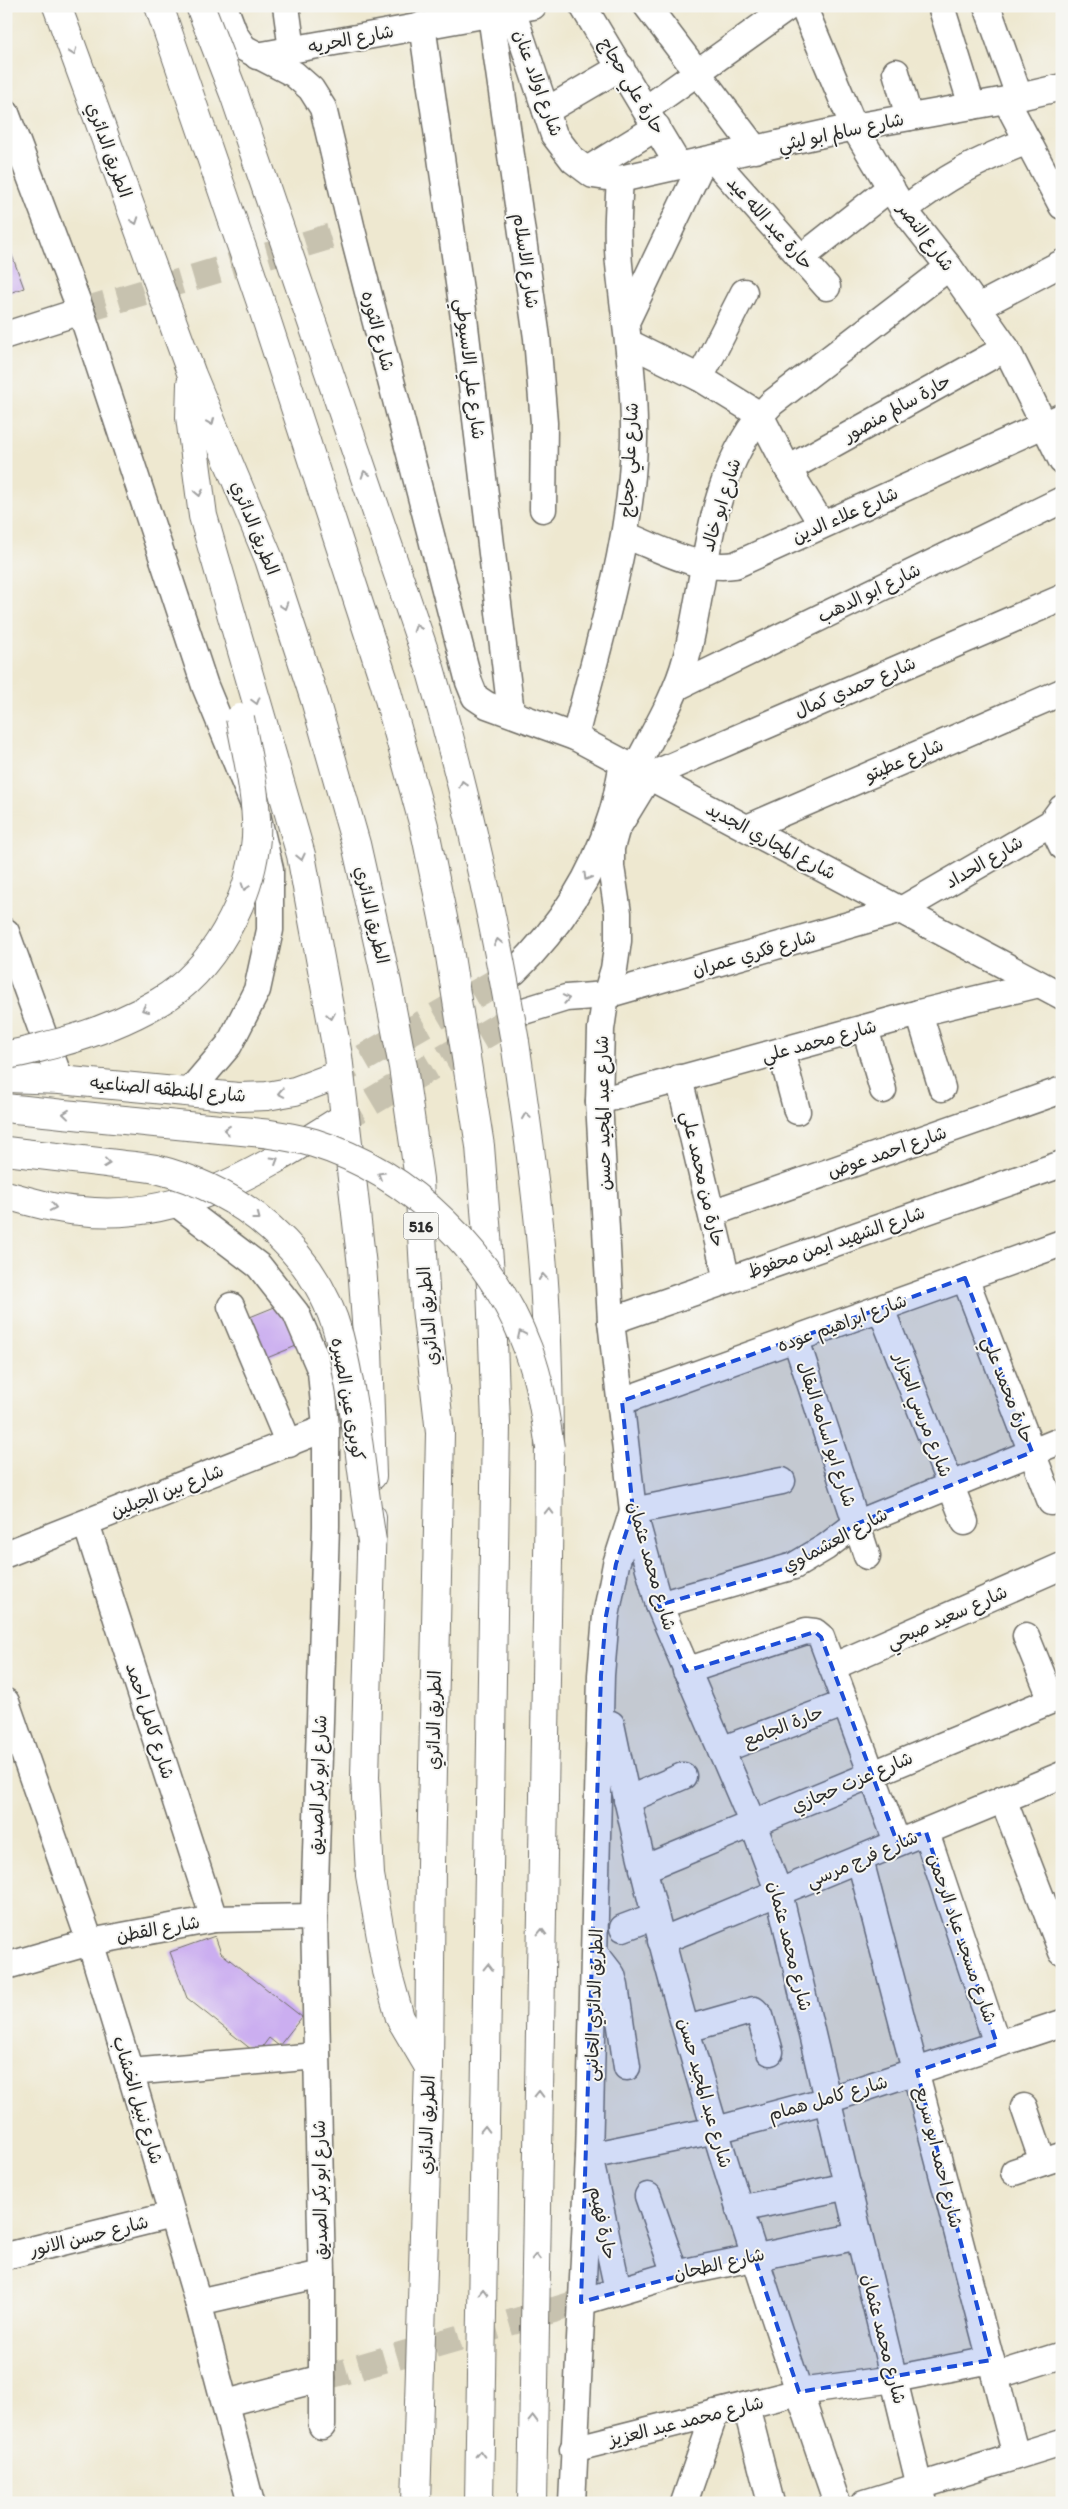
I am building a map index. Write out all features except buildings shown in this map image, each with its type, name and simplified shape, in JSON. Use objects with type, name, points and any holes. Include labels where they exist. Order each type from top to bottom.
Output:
[{"type":"main road","name":"الطريق الدائري","points":[[57,6],[192,375],[269,559],[315,700],[354,835],[387,983],[403,1067],[418,1169],[426,1308],[440,1433],[431,1864],[429,2066],[416,2503]]},
{"type":"main road","points":[[159,6],[260,300],[384,681],[424,826],[446,938],[480,1146],[492,1286],[496,1424],[479,2503]]},
{"type":"main road","points":[[200,6],[234,94],[308,306],[430,668],[457,760],[499,947],[528,1133],[546,1316],[550,1448],[532,2503]]},
{"type":"main road","points":[[192,375],[190,418],[202,508],[301,855],[338,1056],[354,1183],[366,1322],[372,1432],[372,1541],[365,1777],[370,1875],[377,1923],[400,2018],[429,2066]]},
{"type":"main road","points":[[6,1055],[89,1034],[160,1002],[198,970],[227,931],[247,886],[256,838],[252,789],[218,605],[212,548]]},
{"type":"main road","name":"شارع المنطقه الصناعيه","points":[[6,1078],[60,1080],[238,1097],[268,1096],[295,1090],[327,1079]]},
{"type":"main road","points":[[6,1108],[263,1134],[314,1143],[361,1163],[405,1189],[444,1222],[472,1253],[506,1302],[528,1349],[540,1390],[550,1448]]},
{"type":"main road","points":[[6,1195],[51,1207],[82,1212],[114,1212],[176,1203],[243,1179],[335,1123]]},
{"type":"main road","name":"كوبرى عين الصيره","points":[[6,1152],[154,1169],[196,1181],[235,1200],[270,1226],[288,1245],[300,1258],[323,1295],[339,1335],[348,1378],[372,1541]]},
{"type":"street","name":"شارع الثوره","points":[[224,6],[235,35],[244,48],[294,74],[311,89],[324,108],[354,240],[468,682],[475,697]]},
{"type":"street","points":[[286,6],[292,50]]},
{"type":"street","name":"حارة علي حجاج","points":[[583,6],[651,118],[699,162]]},
{"type":"street","points":[[647,6],[756,150]]},
{"type":"street","name":"شارع النصر","points":[[803,6],[854,127],[904,210],[978,307],[1054,421],[1062,461]]},
{"type":"street","points":[[941,6],[972,106]]},
{"type":"street","points":[[987,6],[1012,98],[1028,141],[1062,206]]},
{"type":"street","name":"شارع الحريه","points":[[257,56],[292,50],[430,18],[516,9]]},
{"type":"street","name":"شارع اولاد عنان","points":[[516,9],[554,135],[573,160],[593,175],[620,179]]},
{"type":"street","name":"شارع الاسلام","points":[[516,9],[544,423],[543,509]]},
{"type":"street","points":[[587,170],[651,118],[698,73],[776,10]]},
{"type":"street","name":"شارع علي الاسيوطي","points":[[430,18],[511,713]]},
{"type":"street","points":[[546,111],[621,67]]},
{"type":"street","points":[[896,72],[909,117]]},
{"type":"street","name":"شارع سالم ابو ليثي","points":[[620,179],[854,127],[972,106],[1062,87]]},
{"type":"street","points":[[6,113],[81,311],[196,661],[221,728],[256,810],[270,869],[270,930],[257,990],[229,1045],[189,1092]]},
{"type":"street","points":[[904,210],[931,188],[961,169],[992,154],[1028,141]]},
{"type":"street","points":[[699,162],[628,332],[760,415],[788,469],[822,525]]},
{"type":"street","name":"حارة عبد الله عيد","points":[[699,162],[801,258],[827,288]]},
{"type":"street","name":"شارع علي حجاج","points":[[575,737],[624,535],[632,479],[634,439],[628,332],[619,272],[617,228],[620,179]]},
{"type":"street","points":[[801,258],[891,187]]},
{"type":"street","points":[[978,307],[1062,263]]},
{"type":"street","name":"شارع ابو خالد","points":[[635,769],[677,687],[686,658],[703,565],[730,464],[760,415],[772,403],[949,267]]},
{"type":"street","points":[[700,378],[744,292]]},
{"type":"street","points":[[6,335],[81,311]]},
{"type":"street","name":"حارة سالم منصور","points":[[788,469],[1006,348]]},
{"type":"street","name":"شارع علاء الدين","points":[[624,535],[703,565],[722,567],[734,565],[1054,421]]},
{"type":"street","name":"شارع ابو الدهب","points":[[677,687],[1062,500]]},
{"type":"street","name":"شارع حمدي كمال","points":[[635,769],[1062,598]]},
{"type":"street","name":"شارع عطيتو","points":[[747,828],[1062,692]]},
{"type":"street","name":"شارع المجاري الجديد","points":[[475,697],[487,705],[575,737],[1062,996]]},
{"type":"street","points":[[514,972],[534,953],[566,911],[593,866],[612,816],[635,769]]},
{"type":"street","name":"شارع عبد المجيد حسن","points":[[622,1402],[611,1321],[599,1101],[602,1029],[606,995],[614,969],[618,941],[618,913],[611,867],[611,848],[635,769]]},
{"type":"street","points":[[1056,815],[1062,846]]},
{"type":"street","name":"شارع الحداد","points":[[901,910],[1056,815]]},
{"type":"street","name":"شارع فكري عمران","points":[[527,1010],[566,998],[606,995],[901,910]]},
{"type":"street","points":[[6,932],[60,1080]]},
{"type":"street","name":"شارع محمد علي","points":[[599,1101],[919,1013],[1039,984]]},
{"type":"street","points":[[919,1013],[942,1088]]},
{"type":"street","points":[[865,1028],[883,1090]]},
{"type":"street","points":[[781,1051],[798,1112]]},
{"type":"street","name":"حارة من محمد علي","points":[[679,1078],[728,1280]]},
{"type":"street","name":"شارع احمد عوض","points":[[712,1213],[1062,1090]]},
{"type":"street","name":"شارع الشهيد ايمن محفوظ","points":[[611,1321],[1062,1164]]},
{"type":"street","name":"شارع ابو بكر الصديق","points":[[176,1203],[259,1266],[296,1313],[320,1371],[326,1428],[326,1526],[314,1917],[322,2274],[322,2426]]},
{"type":"street","name":"شارع ابراهيم عوده","points":[[622,1402],[965,1278],[1059,1251]]},
{"type":"street","name":"حارة محمد علي","points":[[965,1278],[1051,1502]]},
{"type":"street","points":[[231,1306],[289,1444]]},
{"type":"street","name":"شارع مرسي الجزار","points":[[881,1309],[965,1522]]},
{"type":"street","name":"شارع ابو اسامه البقال","points":[[796,1340],[867,1556]]},
{"type":"street","name":"شارع محمد عثمان","points":[[622,1402],[633,1511],[659,1605],[752,1824],[779,1893],[922,2495]]},
{"type":"street","name":"شارع بين الجبلين","points":[[6,1554],[326,1428]]},
{"type":"street","name":"شارع العشماوي","points":[[659,1605],[794,1566],[826,1548],[856,1524],[1062,1440]]},
{"type":"street","points":[[633,1511],[782,1481]]},
{"type":"street","name":"الطريق الدائري الجانبى","points":[[572,2503],[573,2449],[589,2156],[596,1952],[601,1675],[606,1616],[616,1564],[633,1511]]},
{"type":"street","name":"شارع كامل احمد","points":[[86,1523],[214,1919]]},
{"type":"street","name":"شارع سعيد صبحي","points":[[832,1667],[1062,1566]]},
{"type":"street","points":[[686,1671],[806,1631],[815,1632],[821,1637],[898,1842]]},
{"type":"street","points":[[1026,1636],[1057,1699]]},
{"type":"street","name":"شارع عبد المجيد حسن","points":[[601,1675],[626,1800],[658,1929],[739,2210],[837,2503]]},
{"type":"street","name":"شارع عزت حجازي","points":[[643,1869],[1057,1699]]},
{"type":"street","name":"شارع نبيل الخشاب","points":[[6,1702],[90,1942],[130,2072],[198,2302],[251,2503]]},
{"type":"street","name":"حارة الجامع","points":[[721,1750],[846,1703]]},
{"type":"street","name":"شارع فرج مرسي","points":[[623,1928],[658,1929],[779,1893],[1062,1775]]},
{"type":"street","points":[[626,1800],[683,1776]]},
{"type":"street","points":[[1003,1799],[1062,1952]]},
{"type":"street","name":"شارع مسجد عباد الرحمن","points":[[926,1832],[997,2044]]},
{"type":"street","name":"شارع احمد ابو سريع","points":[[860,1860],[917,2071],[1016,2456]]},
{"type":"street","name":"شارع القطن","points":[[6,1966],[90,1942],[214,1919],[314,1917]]},
{"type":"street","points":[[596,1952],[612,1975],[615,1986],[627,2067]]},
{"type":"street","points":[[687,2029],[754,2010],[760,2016],[770,2052]]},
{"type":"street","name":"شارع كامل همام","points":[[589,2156],[716,2130],[828,2100],[1062,2023]]},
{"type":"street","points":[[130,2072],[317,2056]]},
{"type":"street","points":[[1014,2172],[1052,2159],[1024,2107]]},
{"type":"street","name":"حارة فهيم","points":[[589,2156],[618,2290]]},
{"type":"street","points":[[739,2210],[848,2186]]},
{"type":"street","points":[[648,2196],[675,2274]]},
{"type":"street","name":"شارع حسن الانور","points":[[6,2256],[172,2215]]},
{"type":"street","name":"شارع الطحان","points":[[581,2302],[675,2274],[754,2256],[859,2236]]},
{"type":"street","points":[[198,2302],[322,2274]]},
{"type":"street","name":"شارع محمد عبد العزيز","points":[[573,2449],[799,2392],[993,2368],[1062,2355]]},
{"type":"street","points":[[226,2403],[322,2378]]},
{"type":"street","points":[[746,2406],[771,2503]]},
{"type":"street","points":[[684,2503],[715,2413]]},
{"type":"street","points":[[865,2503],[922,2495],[1016,2456],[1060,2450]]},
{"type":"highlighted area","points":[[965,1278],[1032,1452],[856,1524],[794,1566],[659,1605],[686,1671],[815,1632],[821,1637],[897,1842],[926,1832],[997,2044],[917,2071],[991,2360],[799,2392],[754,2256],[581,2302],[601,1675],[606,1616],[616,1564],[633,1511],[622,1401]]},
{"type":"tunnel","points":[[81,311],[352,230]]},
{"type":"tunnel","points":[[327,1079],[514,972]]},
{"type":"tunnel","points":[[335,1123],[527,1010]]},
{"type":"tunnel","points":[[322,2378],[581,2302]]}]
